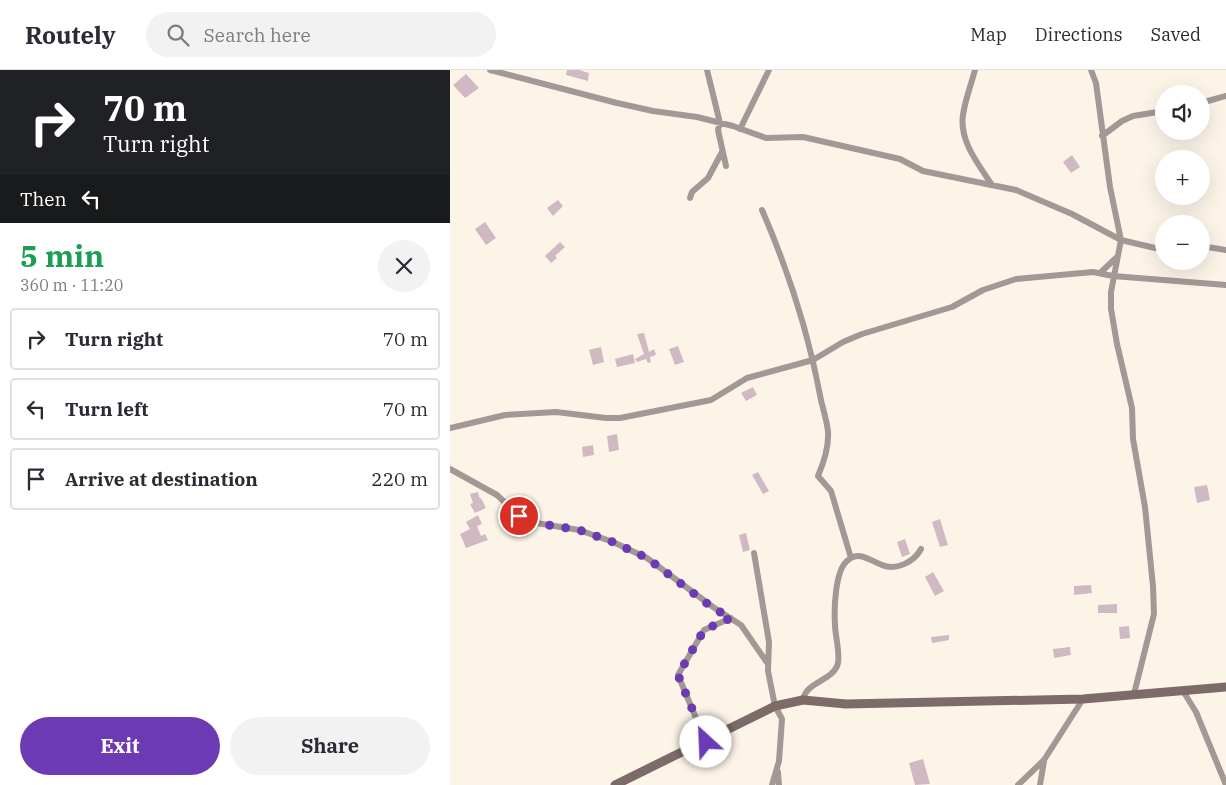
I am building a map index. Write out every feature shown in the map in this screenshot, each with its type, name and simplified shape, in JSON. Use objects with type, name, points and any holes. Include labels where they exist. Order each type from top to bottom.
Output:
[{"type":"main road","points":[[615,785],[706,742],[775,706],[802,700],[846,704],[1083,699],[1226,687]]},
{"type":"street","points":[[490,70],[617,103],[653,111],[697,117],[766,138],[803,137],[857,148],[900,159],[923,171],[1016,190],[1072,214],[1121,240],[1155,248]]},
{"type":"street","points":[[707,70],[720,123],[718,130],[726,166]]},
{"type":"street","points":[[740,129],[769,70]]},
{"type":"street","points":[[975,70],[963,116],[964,135],[972,153],[992,185]]},
{"type":"street","points":[[1091,70],[1096,83],[1110,187],[1121,240],[1110,292],[1111,309],[1119,354],[1132,408],[1133,439],[1145,506],[1154,586],[1154,614],[1148,645],[1134,694]]},
{"type":"street","points":[[1210,100],[1226,96]]},
{"type":"street","points":[[1102,136],[1122,121],[1133,116],[1155,112]]},
{"type":"street","points":[[690,198],[708,178],[722,152]]},
{"type":"street","points":[[762,210],[790,280],[813,360],[828,432],[826,457],[818,476],[831,491],[851,558]]},
{"type":"street","points":[[1210,247],[1226,250]]},
{"type":"street","points":[[1100,273],[1112,259],[1118,256]]},
{"type":"street","points":[[450,428],[505,415],[556,412],[620,418],[711,400],[747,378],[813,360],[843,342],[862,334],[952,307],[1001,283],[1074,272],[1226,285]]},
{"type":"street","points":[[450,469],[497,495],[519,516],[530,522],[579,530],[613,542],[647,558],[713,608],[741,625],[768,664]]},
{"type":"street","points":[[802,700],[808,689],[836,669],[838,661],[835,624],[837,589],[840,573],[846,562],[851,558],[862,555],[890,567],[911,561],[921,549]]},
{"type":"street","points":[[754,554],[769,642],[768,664],[775,706],[782,719],[782,737],[777,769],[772,785]]},
{"type":"street","points":[[706,742],[678,675],[704,630],[731,618]]},
{"type":"street","points":[[1183,691],[1196,712],[1226,785]]},
{"type":"street","points":[[1018,785],[1044,760],[1083,699]]},
{"type":"street","points":[[1040,785],[1044,760]]},
{"type":"street","points":[[777,769],[779,785]]},
{"type":"building","points":[[567,70],[579,70],[589,73],[588,81],[566,75]]},
{"type":"building","points":[[466,74],[479,88],[465,98],[453,85]]},
{"type":"building","points":[[1072,155],[1080,167],[1071,173],[1063,162]]},
{"type":"building","points":[[558,200],[563,206],[553,216],[547,208]]},
{"type":"building","points":[[485,222],[496,238],[486,245],[475,229]]},
{"type":"building","points":[[560,242],[565,247],[555,256],[557,258],[551,263],[545,256]]},
{"type":"building","points":[[644,333],[649,352],[654,349],[656,355],[650,357],[651,362],[648,363],[646,359],[637,362],[635,359],[644,354],[637,334]]},
{"type":"building","points":[[678,346],[684,362],[675,365],[669,349]]},
{"type":"building","points":[[601,347],[604,362],[593,365],[589,350]]},
{"type":"building","points":[[633,354],[635,363],[617,367],[615,359]]},
{"type":"building","points":[[753,387],[757,395],[746,401],[741,393]]},
{"type":"building","points":[[617,434],[619,450],[609,452],[607,436]]},
{"type":"building","points":[[593,445],[594,455],[583,457],[582,447]]},
{"type":"building","points":[[758,472],[769,491],[763,494],[752,475]]},
{"type":"building","points":[[1207,485],[1210,500],[1197,503],[1194,487]]},
{"type":"building","points":[[478,492],[486,508],[475,513],[470,504],[473,503],[470,494]]},
{"type":"building","points":[[478,515],[482,524],[477,526],[481,536],[485,534],[488,540],[466,548],[460,534],[470,529],[466,522]]},
{"type":"building","points":[[940,519],[948,545],[940,547],[932,522]]},
{"type":"building","points":[[746,533],[750,550],[743,552],[739,535]]},
{"type":"building","points":[[905,539],[910,554],[902,557],[897,542]]},
{"type":"building","points":[[933,572],[944,591],[935,596],[925,577]]},
{"type":"building","points":[[1091,585],[1092,593],[1074,595],[1074,586]]},
{"type":"building","points":[[1117,604],[1117,613],[1098,613],[1098,605]]},
{"type":"building","points":[[1129,626],[1130,638],[1120,639],[1119,627]]},
{"type":"building","points":[[949,635],[949,640],[932,643],[931,637]]},
{"type":"building","points":[[1070,647],[1071,655],[1054,658],[1053,649]]},
{"type":"building","points":[[923,759],[930,784],[915,785],[909,763]]},
{"type":"route","points":[[519,516],[530,522],[579,530],[613,542],[647,558],[713,608],[731,618],[704,630],[678,675],[706,742]]}]
